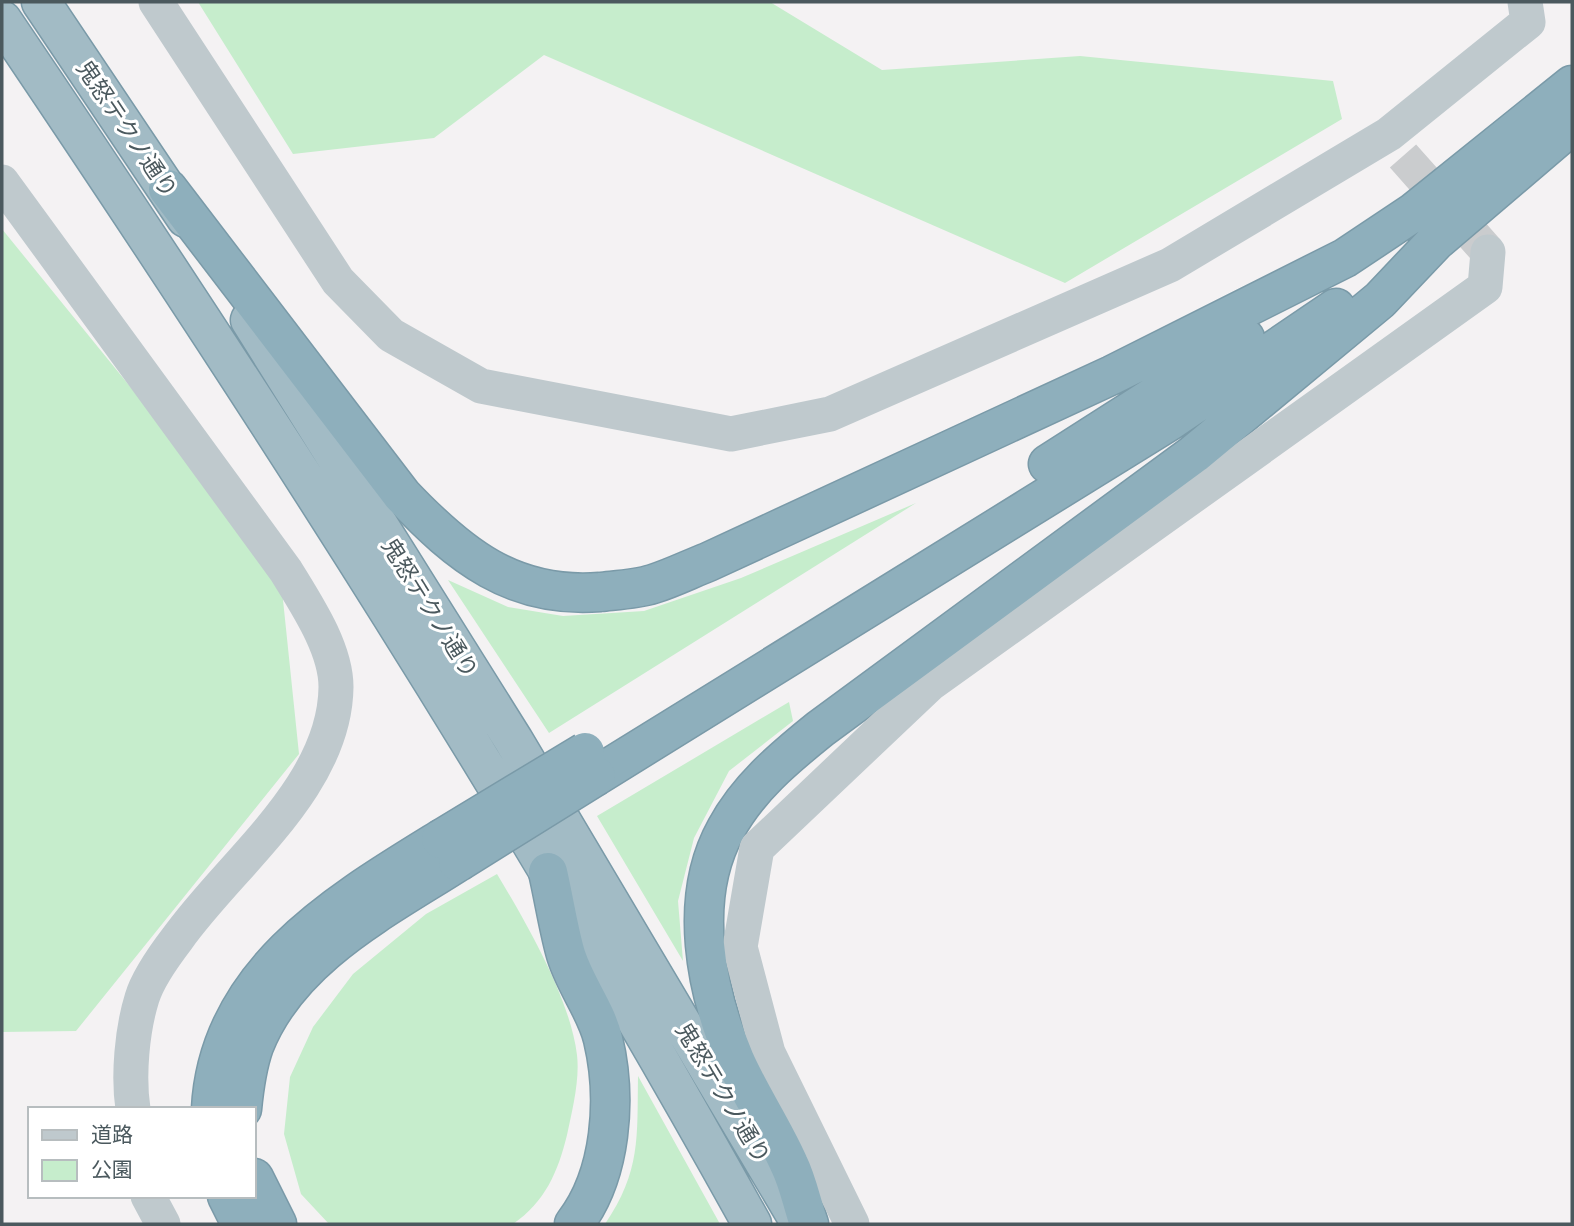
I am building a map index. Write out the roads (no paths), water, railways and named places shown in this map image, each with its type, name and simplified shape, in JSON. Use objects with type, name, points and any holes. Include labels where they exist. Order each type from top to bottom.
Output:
[{"type":"highway","name":"鬼怒テクノ通り","points":[[41,2],[167,189],[514,741],[802,1224]]},
{"type":"highway","name":"鬼怒テクノ通り","points":[[2,20],[300,470],[548,872],[752,1224]]},
{"type":"highway","points":[[167,189],[402,495],[441,536],[486,569],[527,586],[570,594],[652,584],[708,562],[1112,375],[1345,258],[1414,212],[1572,85]]},
{"type":"highway","points":[[808,1224],[791,1166],[736,1061],[713,998],[705,915],[710,870],[725,830],[750,792],[781,760],[1194,454],[1380,300],[1436,241],[1572,125]]},
{"type":"highway","points":[[211,1107],[213,1074],[228,1029],[250,991],[315,923],[359,889],[449,850],[1171,420],[1436,241]]},
{"type":"highway","points":[[591,764],[1282,313],[1345,258]]},
{"type":"highway","points":[[242,1107],[245,1078],[255,1045],[275,1008],[298,979],[340,940],[449,850]]},
{"type":"highway","points":[[548,872],[565,953],[603,1038],[611,1113],[603,1161],[583,1212],[574,1224]]},
{"type":"highway","points":[[256,1182],[277,1224]]},
{"type":"highway","points":[[228,1198],[241,1224]]},
{"type":"street","points":[[156,2],[338,281],[391,335],[481,386],[731,434],[831,414],[1170,265],[1396,145],[1528,23],[1525,2]]},
{"type":"street","points":[[2,182],[286,571],[321,628],[336,685],[330,732],[306,784],[197,910],[165,954],[142,997],[129,1082],[133,1107]]},
{"type":"street","points":[[852,1224],[768,1054],[740,947],[757,848],[930,684],[1485,287],[1488,252]]},
{"type":"street","points":[[149,1198],[163,1224]]},
{"type":"tunnel","points":[[1403,156],[1488,252]]}]
